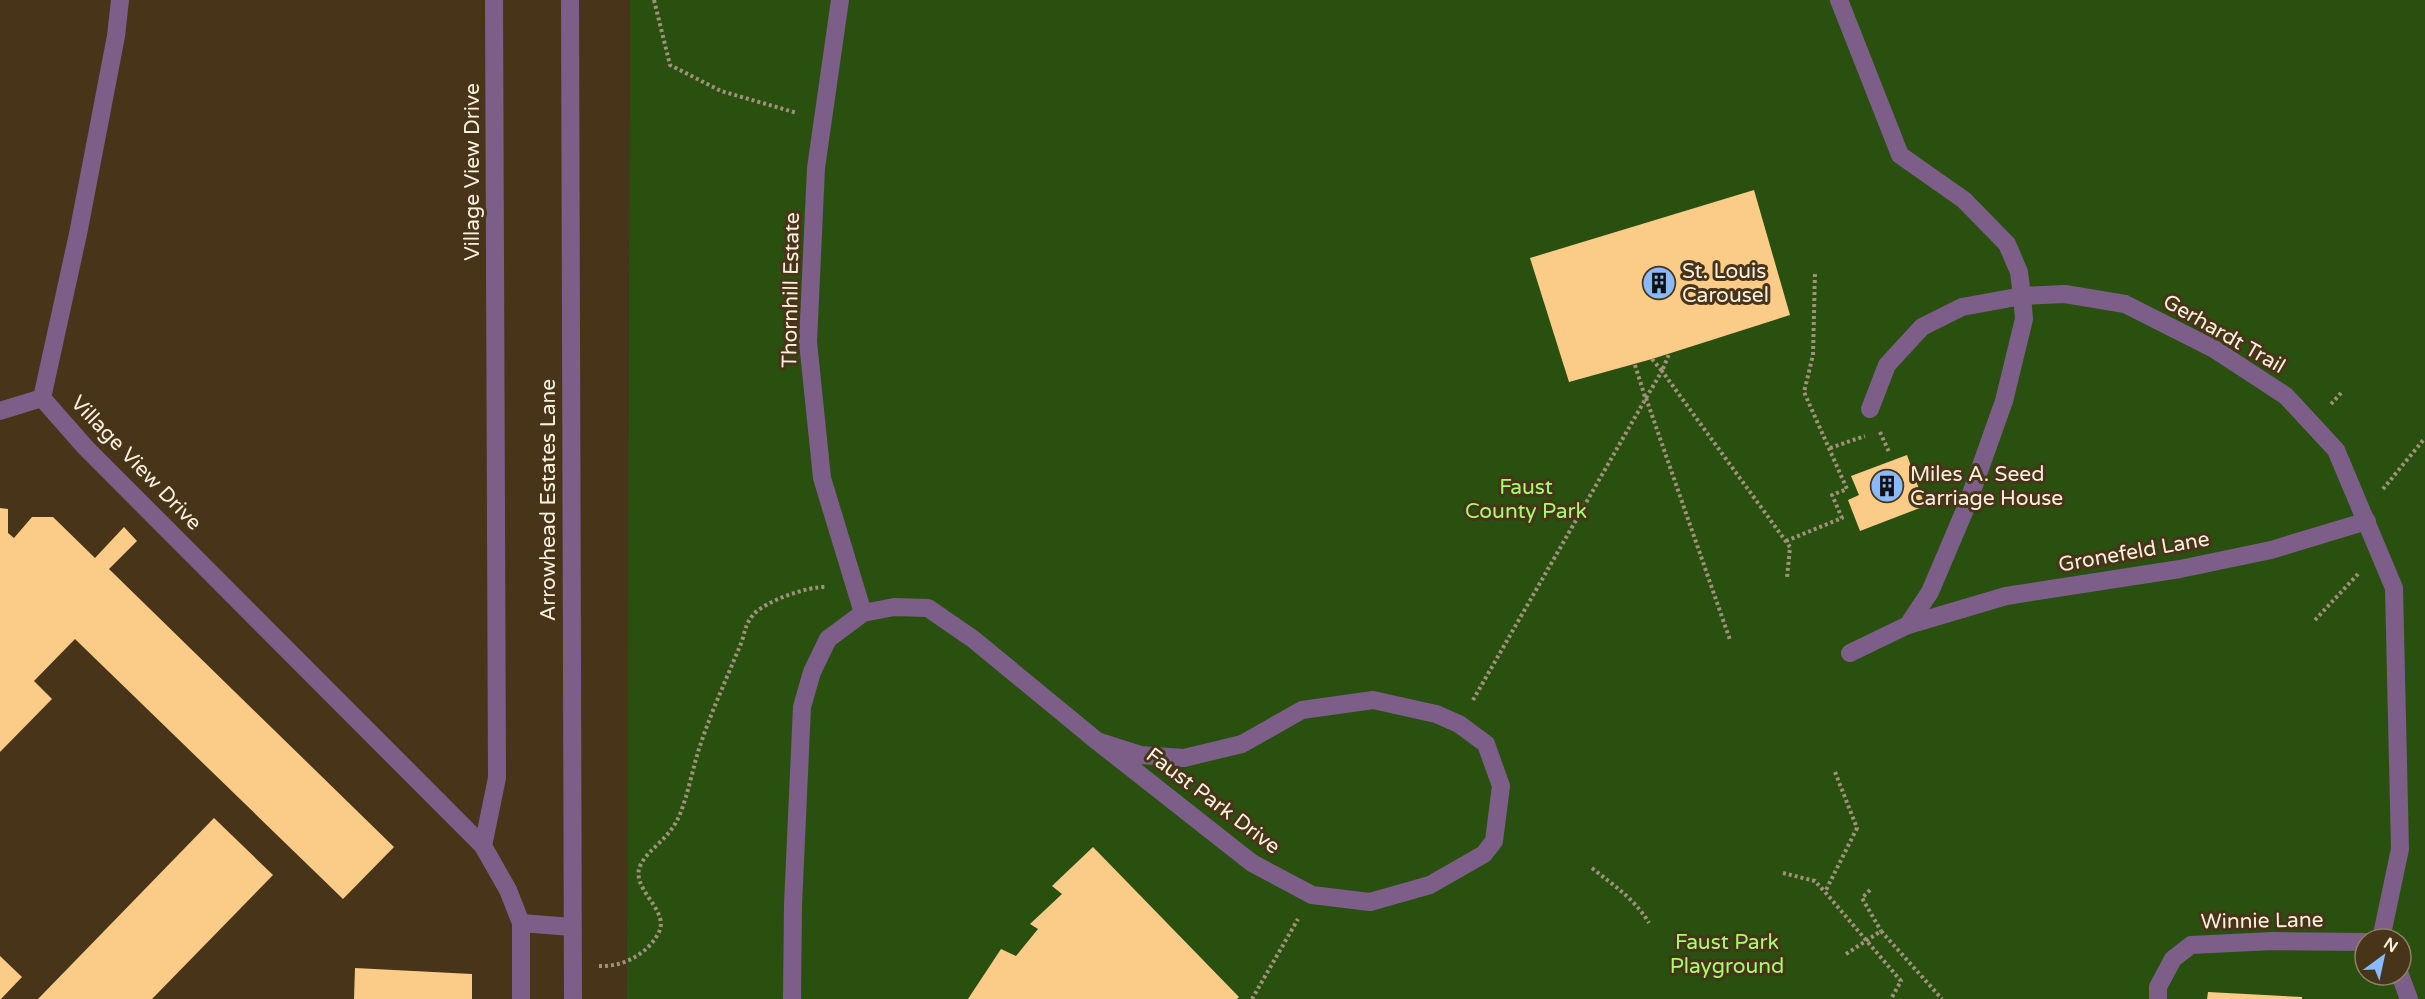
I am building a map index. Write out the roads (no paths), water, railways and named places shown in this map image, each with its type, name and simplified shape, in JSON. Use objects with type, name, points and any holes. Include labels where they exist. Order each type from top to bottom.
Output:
[{"type":"street","name":"Village View Drive","points":[[120,0],[116,36],[78,234],[42,398],[86,448],[483,846],[508,890],[520,923],[521,999]]},
{"type":"street","name":"Village View Drive","points":[[483,846],[497,778],[494,0]]},
{"type":"street","name":"Arrowhead Estates Lane","points":[[570,0],[573,999]]},
{"type":"street","name":"Thornhill Estate","points":[[840,0],[816,168],[808,342],[822,478],[863,612]]},
{"type":"street","points":[[1839,0],[1900,155],[1964,200],[2007,244],[2019,272],[2022,296],[2024,319],[2004,402],[1967,505],[1930,591],[1908,625]]},
{"type":"street","name":"Gerhardt Trail","points":[[1870,409],[1887,365],[1922,327],[1962,307],[2022,296],[2065,294],[2125,304],[2214,349],[2286,396],[2336,450],[2394,588],[2400,849],[2384,927]]},
{"type":"street","points":[[0,411],[42,398]]},
{"type":"street","name":"Gronefeld Lane","points":[[1850,653],[1908,625],[2006,596],[2180,569],[2259,553],[2365,517]]},
{"type":"street","name":"Faust Park Drive","points":[[792,999],[793,905],[802,707],[812,672],[828,639],[863,612],[894,607],[928,608],[973,639],[1097,741],[1252,863],[1312,895],[1370,902],[1430,885],[1484,854],[1494,841],[1501,786],[1486,744],[1459,724],[1436,714],[1373,700],[1302,710],[1242,744],[1184,758],[1141,755],[1097,741]]},
{"type":"street","points":[[520,923],[572,927]]},
{"type":"street","name":"Winnie Lane","points":[[2158,999],[2158,987],[2173,960],[2191,945],[2273,940],[2353,942]]},
{"type":"place","name":"St. Louis Carousel","points":[[1659,283]]},
{"type":"place","name":"Miles A. Seed Carriage House","points":[[1887,486]]},
{"type":"park label","name":"Faust County Park","points":[[1526,499]]},
{"type":"park label","name":"Faust Park Playground","points":[[1727,954]]}]
